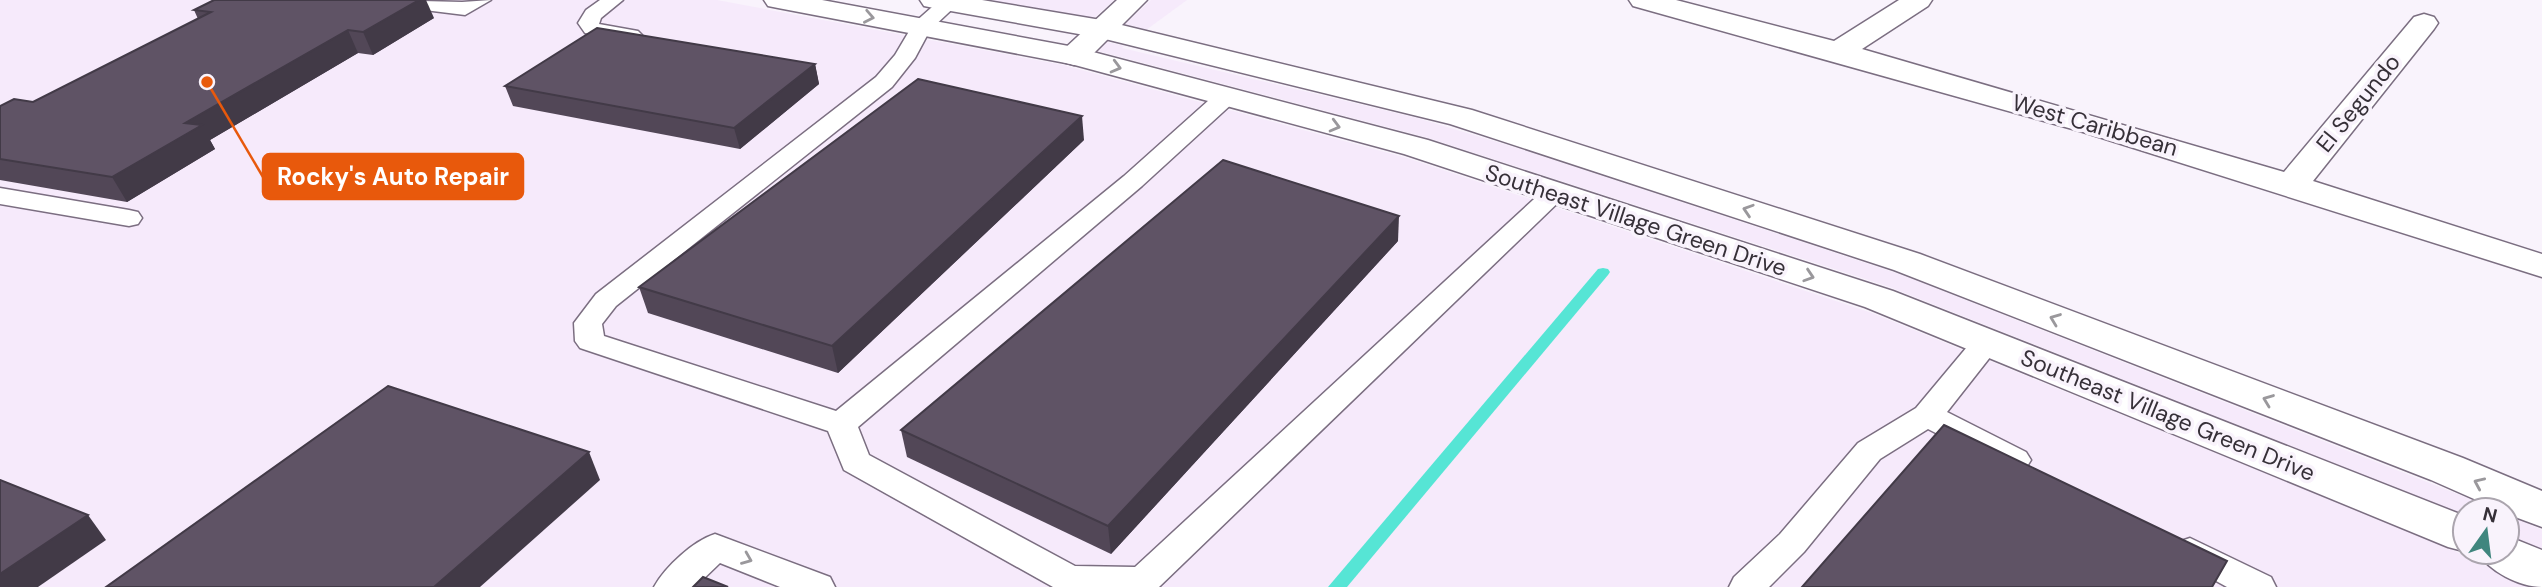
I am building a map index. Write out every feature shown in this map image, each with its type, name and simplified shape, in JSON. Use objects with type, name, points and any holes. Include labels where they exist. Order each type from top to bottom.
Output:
[{"type":"street","name":"Southeast Village Green Drive","points":[[778,0],[939,7],[1101,29],[1461,117],[1907,262],[2447,469],[2542,510]]},
{"type":"street","points":[[1074,56],[1133,0]]},
{"type":"street","name":"West Caribbean","points":[[1643,0],[1840,50],[2293,183],[2542,266]]},
{"type":"street","points":[[1840,50],[1919,0]]},
{"type":"street","name":"Southeast Village Green Drive","points":[[939,7],[1074,56],[1416,148],[1879,299],[2451,529]]},
{"type":"street","name":"El Segundo","points":[[2293,183],[2424,23]]},
{"type":"street","points":[[2521,561],[2542,571]]},
{"type":"lane","points":[[392,0],[465,9],[481,0]]},
{"type":"lane","points":[[613,0],[593,14],[588,23],[592,29],[658,40]]},
{"type":"lane","points":[[841,424],[590,341],[588,323],[606,300],[884,82],[905,58],[939,7]]},
{"type":"lane","points":[[841,424],[1133,181],[1226,97]]},
{"type":"lane","points":[[841,424],[856,462],[1070,580],[1143,581],[1555,193]]},
{"type":"lane","points":[[0,195],[129,218]]},
{"type":"lane","points":[[1747,587],[1792,543],[1869,451],[1927,415],[1987,342]]},
{"type":"lane","points":[[1927,415],[2039,472]]},
{"type":"lane","points":[[2161,535],[2258,587]]},
{"type":"lane","points":[[672,587],[715,547],[817,587]]},
{"type":"shaded area","points":[[0,0],[717,0],[1063,65],[1407,158],[1872,313],[2444,546],[2451,549],[2451,566],[2486,566],[2531,587],[0,587]]},
{"type":"shaded area","points":[[988,0],[1114,0],[1094,18]]},
{"type":"shaded area","points":[[1151,0],[1187,0],[1146,30],[1125,24]]},
{"type":"shaded area","points":[[1107,42],[1124,46],[1122,48],[1417,118],[1517,148],[1902,275],[2462,496],[2451,496],[2451,509],[1887,286],[1425,137],[1098,51]]},
{"type":"shaded area","points":[[2521,520],[2542,530],[2542,551],[2521,541]]},
{"type":"building","points":[[214,0],[419,0],[363,32],[348,30],[185,123],[202,125],[112,177],[0,159],[0,106],[14,99],[33,102],[211,12],[194,10]]},
{"type":"building","points":[[597,28],[815,64],[734,128],[505,86]]},
{"type":"building","points":[[918,79],[1082,116],[832,346],[639,287]]},
{"type":"building","points":[[1223,160],[1399,216],[1108,526],[901,430]]},
{"type":"building","points":[[388,386],[589,452],[434,587],[106,587]]},
{"type":"building","points":[[1944,425],[2227,561],[2212,587],[1802,587]]},
{"type":"building","points":[[0,480],[88,515],[0,574]]},
{"type":"building","points":[[703,577],[728,587],[693,587]]},
{"type":"waterway","points":[[1337,587],[1603,272]]},
{"type":"place","name":"Rocky's Auto Repair","points":[[207,82]]}]
